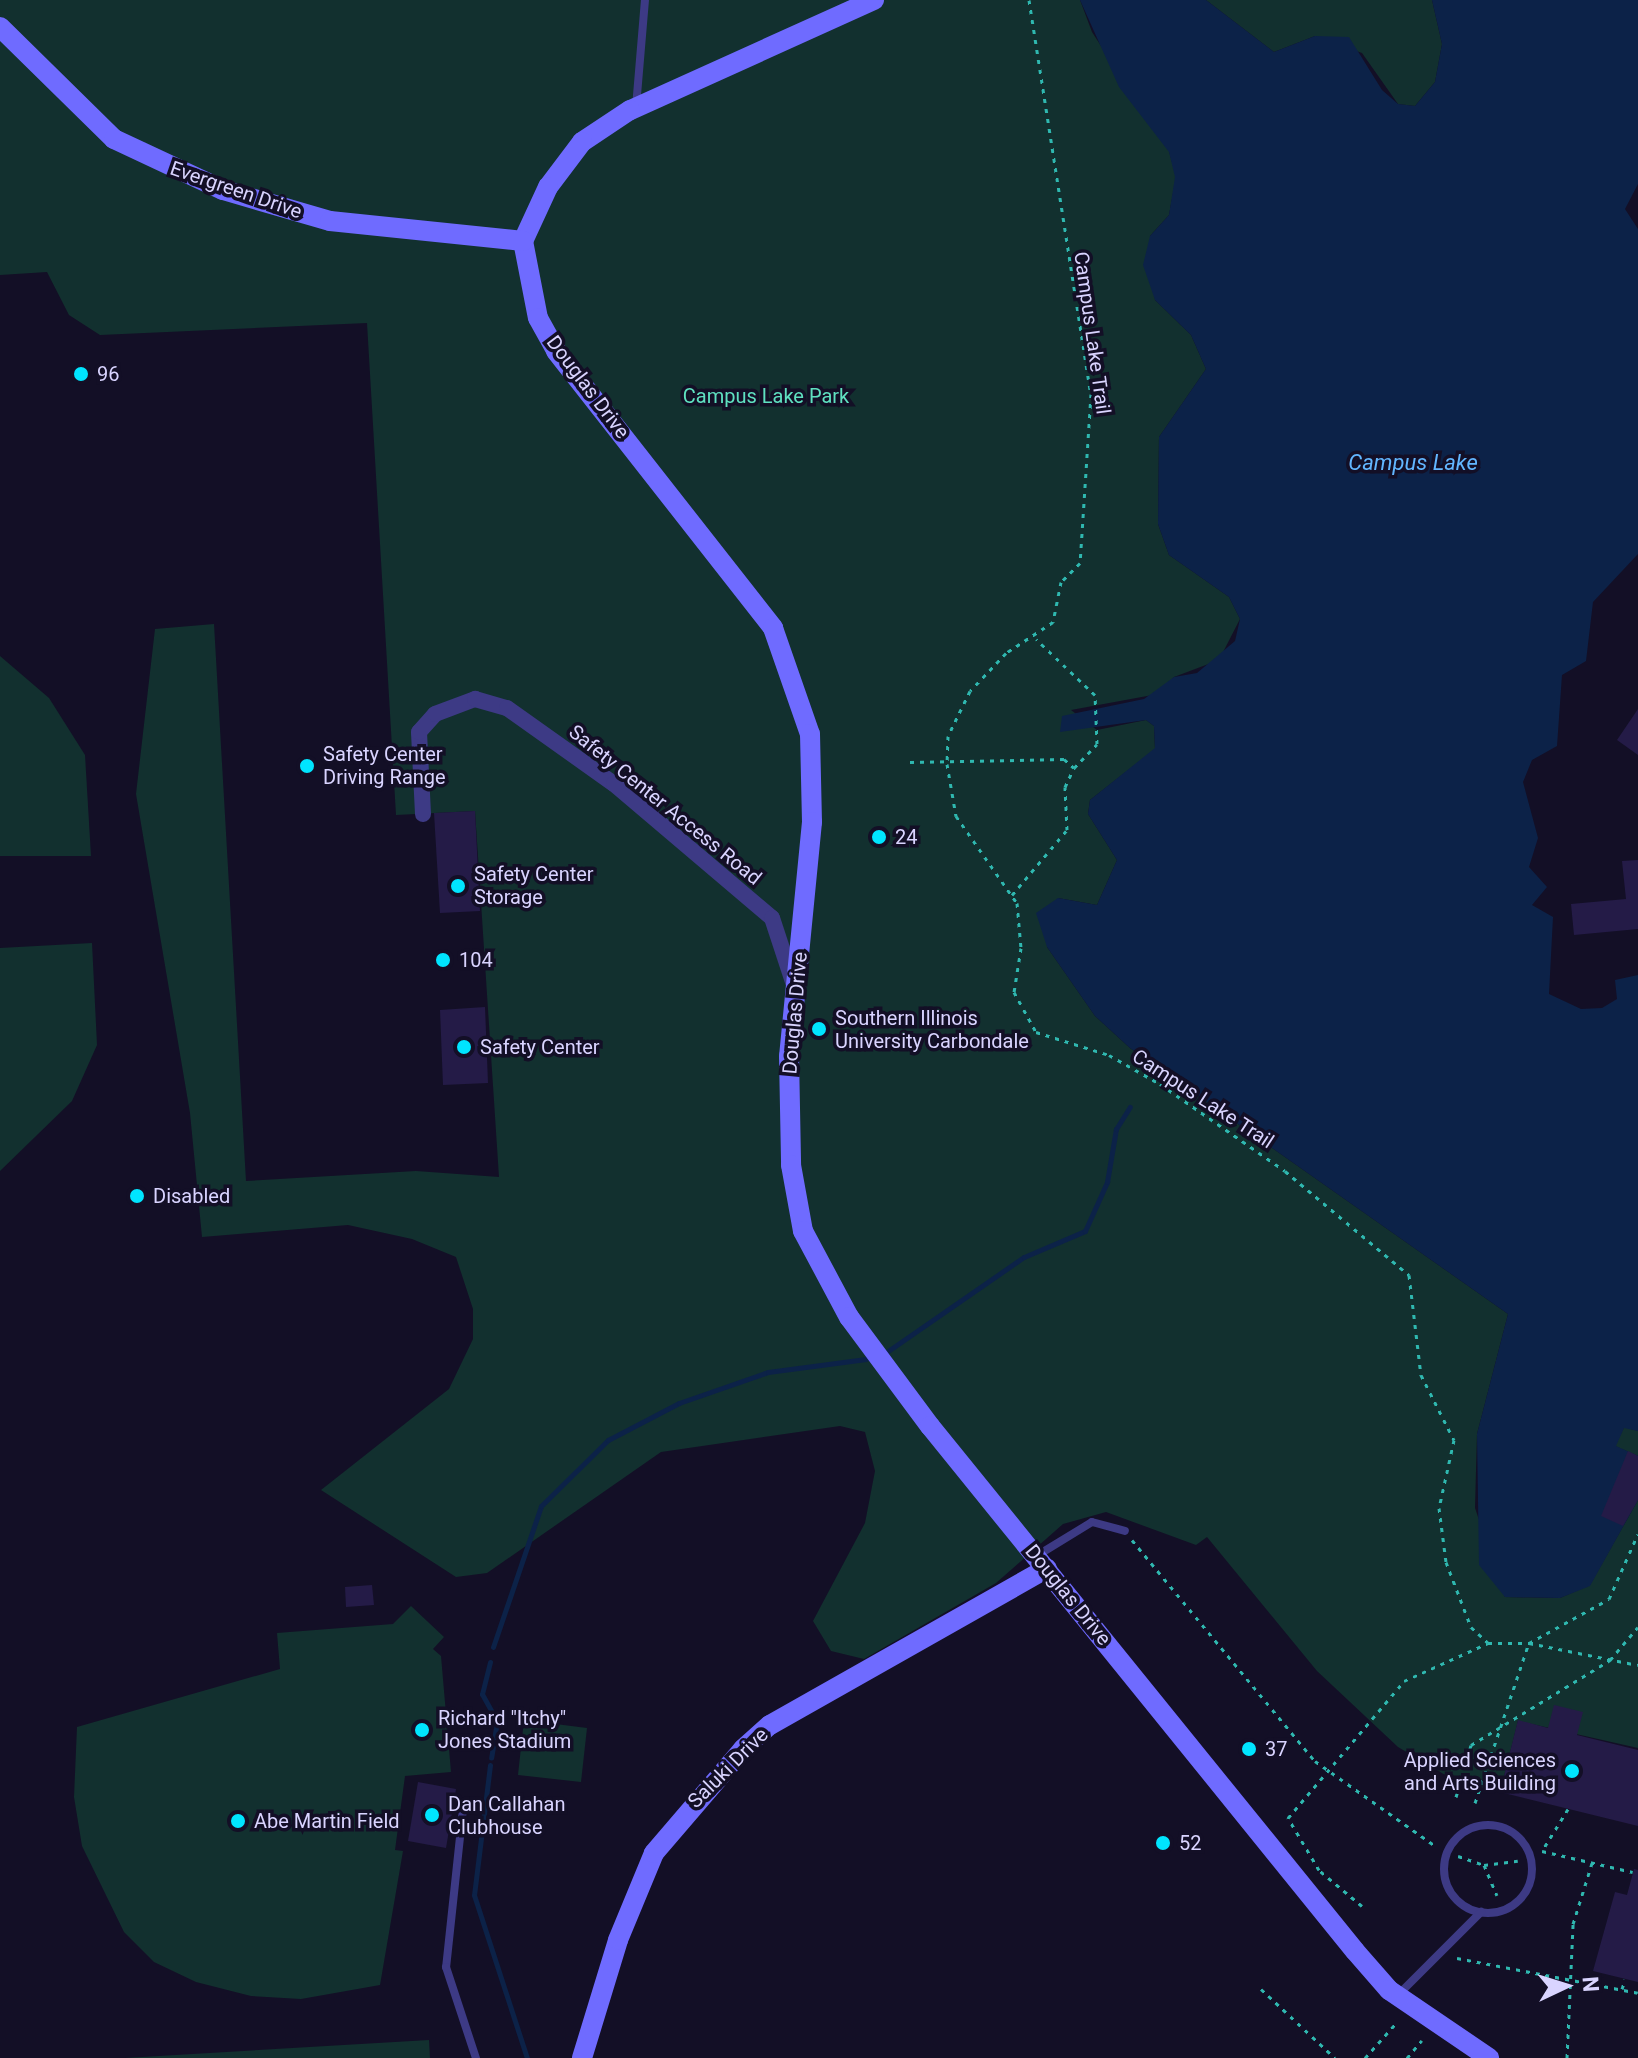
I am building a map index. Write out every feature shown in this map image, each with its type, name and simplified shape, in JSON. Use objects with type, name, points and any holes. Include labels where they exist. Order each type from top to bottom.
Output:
[{"type":"street","points":[[523,241],[548,187],[582,142],[636,107],[874,0]]},
{"type":"street","name":"Evergreen Drive","points":[[0,27],[114,139],[223,190],[330,221],[523,241]]},
{"type":"street","name":"Douglas Drive","points":[[523,241],[538,318],[556,351],[773,628],[788,661],[810,734],[812,808],[793,982],[791,1165],[816,1262],[930,1426],[1397,1996],[1489,2058]]},
{"type":"street","name":"Safety Center Access Road","points":[[423,814],[419,732],[435,714],[475,699],[507,708],[614,784],[772,918],[793,982]]},
{"type":"street","name":"Saluki Drive","points":[[582,2058],[618,1940],[654,1853],[743,1749],[770,1725],[1042,1562]]},
{"type":"lane","points":[[636,107],[645,0]]},
{"type":"lane","points":[[1042,1562],[1092,1522],[1125,1531]]},
{"type":"lane","points":[[463,1809],[446,1967],[476,2058]]},
{"type":"lane","points":[[1397,1996],[1481,1912],[1506,1909],[1531,1878],[1526,1846],[1493,1825],[1465,1832],[1446,1860],[1455,1898],[1481,1912]]},
{"type":"path","name":"Campus Lake Trail","points":[[1029,0],[1091,394],[1080,563],[1061,582],[1053,622],[1036,639],[1006,653],[970,691],[948,736],[947,764],[956,816],[1012,895],[1021,948],[1014,992],[1036,1032],[1109,1055],[1160,1084],[1285,1171],[1409,1275],[1421,1375],[1454,1440],[1439,1508],[1446,1562],[1471,1627],[1488,1643]]},
{"type":"path","points":[[1012,895],[1062,836],[1066,778],[1097,744],[1095,695],[1036,639]]},
{"type":"path","points":[[910,762],[947,764],[1064,759],[1074,768]]},
{"type":"path","points":[[1125,1531],[1276,1720],[1325,1770],[1434,1845]]},
{"type":"path","points":[[1475,1803],[1529,1643],[1609,1599],[1638,1534]]},
{"type":"path","points":[[1456,1797],[1471,1745],[1501,1730],[1610,1660],[1638,1627]]},
{"type":"path","points":[[1362,1906],[1319,1870],[1288,1818],[1325,1770],[1404,1681],[1488,1643],[1529,1643],[1638,1665]]},
{"type":"path","points":[[1568,1809],[1542,1851],[1633,1872]]},
{"type":"path","points":[[1458,1856],[1484,1865],[1518,1861]]},
{"type":"path","points":[[1567,2058],[1568,1980],[1592,1863]]},
{"type":"path","points":[[1484,1865],[1497,1895]]},
{"type":"path","points":[[1457,1958],[1638,1993]]},
{"type":"path","points":[[1622,1989],[1625,1979]]},
{"type":"path","points":[[1261,1989],[1335,2058]]},
{"type":"path","points":[[1365,2058],[1398,2021]]},
{"type":"path","points":[[1407,2058],[1422,2040]]},
{"type":"green space","name":"Campus Lake Park","points":[[0,0],[1080,0],[1092,32],[1169,151],[1176,177],[1169,215],[1150,236],[1155,300],[1191,335],[1206,369],[1159,437],[1158,524],[1169,555],[1229,597],[1240,619],[1219,660],[1174,677],[1158,694],[1071,710],[1097,730],[1146,720],[1154,726],[1155,749],[1090,800],[1088,814],[1117,860],[1097,905],[1058,898],[1047,947],[1095,1016],[1130,1048],[1508,1314],[1477,1434],[1475,1508],[1505,1597],[1560,1598],[1590,1585],[1638,1500],[1638,1748],[1518,1721],[1500,1792],[1457,1782],[1398,1747],[1317,1671],[1207,1537],[1196,1545],[1106,1512],[1063,1524],[996,1583],[864,1659],[831,1651],[813,1621],[865,1523],[875,1471],[865,1432],[840,1426],[661,1452],[487,1573],[456,1577],[321,1490],[449,1389],[473,1339],[473,1309],[456,1257],[412,1239],[348,1225],[202,1237],[190,1113],[136,794],[155,629],[214,624],[246,1181],[416,1171],[499,1177],[475,811],[396,815],[367,323],[100,335],[69,315],[47,272],[0,275]]},
{"type":"green space","points":[[1206,0],[1432,0],[1442,44],[1435,82],[1415,106],[1398,104],[1362,53],[1315,36],[1274,52]]},
{"type":"green space","points":[[0,656],[49,698],[85,755],[91,856],[0,856]]},
{"type":"green space","points":[[92,943],[97,1045],[72,1101],[0,1171],[0,948]]},
{"type":"green space","points":[[1624,1427],[1638,1431],[1638,1456],[1615,1446]]},
{"type":"green space","name":"Abe Martin Field","points":[[411,1606],[444,1637],[433,1649],[441,1656],[451,1772],[405,1776],[395,1850],[403,1851],[380,1985],[301,1999],[251,1996],[196,1982],[154,1962],[124,1932],[82,1846],[74,1797],[77,1727],[280,1669],[277,1633],[393,1624]]},
{"type":"green space","points":[[524,1720],[587,1728],[581,1782],[518,1775]]},
{"type":"green space","points":[[429,2040],[430,2058],[125,2058]]},
{"type":"water","name":"Campus Lake","points":[[1080,0],[1206,0],[1274,52],[1315,36],[1349,37],[1382,90],[1398,104],[1415,106],[1435,82],[1442,44],[1432,0],[1638,0],[1638,184],[1625,209],[1638,229],[1638,554],[1593,602],[1586,661],[1562,675],[1557,746],[1532,760],[1523,782],[1538,838],[1529,867],[1547,887],[1532,905],[1553,917],[1549,994],[1581,1009],[1602,1008],[1617,999],[1615,980],[1638,975],[1638,1431],[1624,1428],[1616,1446],[1638,1456],[1638,1500],[1590,1586],[1560,1598],[1505,1597],[1479,1565],[1477,1434],[1508,1314],[1130,1048],[1095,1016],[1047,947],[1036,913],[1058,898],[1097,905],[1117,860],[1088,814],[1090,800],[1155,748],[1154,726],[1146,720],[1060,732],[1062,716],[1144,699],[1174,677],[1197,673],[1235,641],[1240,619],[1229,597],[1169,555],[1158,524],[1159,437],[1206,369],[1191,335],[1155,300],[1143,265],[1150,236],[1169,215],[1175,177],[1169,152],[1119,87]]},
{"type":"building","points":[[1638,709],[1638,755],[1617,740]]},
{"type":"building","name":"Safety Center Storage","points":[[475,811],[480,911],[440,913],[434,813]]},
{"type":"building","points":[[1638,860],[1638,929],[1574,935],[1571,904],[1626,899],[1622,861]]},
{"type":"building","name":"Safety Center","points":[[485,1007],[488,1083],[443,1085],[440,1010]]},
{"type":"building","points":[[1628,1451],[1638,1456],[1638,1500],[1623,1526],[1601,1516]]},
{"type":"building","points":[[372,1585],[374,1605],[346,1607],[345,1587]]},
{"type":"building","name":"Applied Sciences and Arts Building","points":[[1554,1705],[1583,1712],[1577,1735],[1638,1750],[1638,1826],[1500,1792],[1518,1720],[1548,1728]]},
{"type":"building","name":"Dan Callahan Clubhouse","points":[[418,1782],[456,1789],[446,1848],[408,1841]]},
{"type":"building","points":[[1634,1869],[1638,1870],[1638,1982],[1593,1971],[1615,1892],[1627,1895]]},
{"type":"waterway","points":[[888,1351],[1024,1257],[1085,1231],[1107,1182],[1116,1129],[1130,1107]]},
{"type":"waterway","points":[[493,1647],[541,1506],[608,1440],[679,1403],[768,1372],[866,1359]]},
{"type":"waterway","points":[[490,1662],[482,1694],[497,1721],[491,1758]]},
{"type":"waterway","points":[[490,1765],[474,1895],[527,2058]]},
{"type":"place","name":"96","points":[[81,374]]},
{"type":"place","name":"Safety Center Driving Range","points":[[307,766]]},
{"type":"place","name":"24","points":[[879,837]]},
{"type":"place","name":"Safety Center Storage","points":[[458,886]]},
{"type":"place","name":"104","points":[[443,960]]},
{"type":"place","name":"Southern Illinois University Carbondale","points":[[819,1029]]},
{"type":"place","name":"Safety Center","points":[[464,1047]]},
{"type":"place","name":"Disabled","points":[[137,1196]]},
{"type":"place","name":"Richard \"Itchy\" Jones Stadium","points":[[422,1730]]},
{"type":"place","name":"37","points":[[1249,1749]]},
{"type":"place","name":"Applied Sciences and Arts Building","points":[[1572,1771]]},
{"type":"place","name":"Dan Callahan Clubhouse","points":[[432,1815]]},
{"type":"place","name":"Abe Martin Field","points":[[238,1821]]},
{"type":"place","name":"52","points":[[1163,1843]]}]
